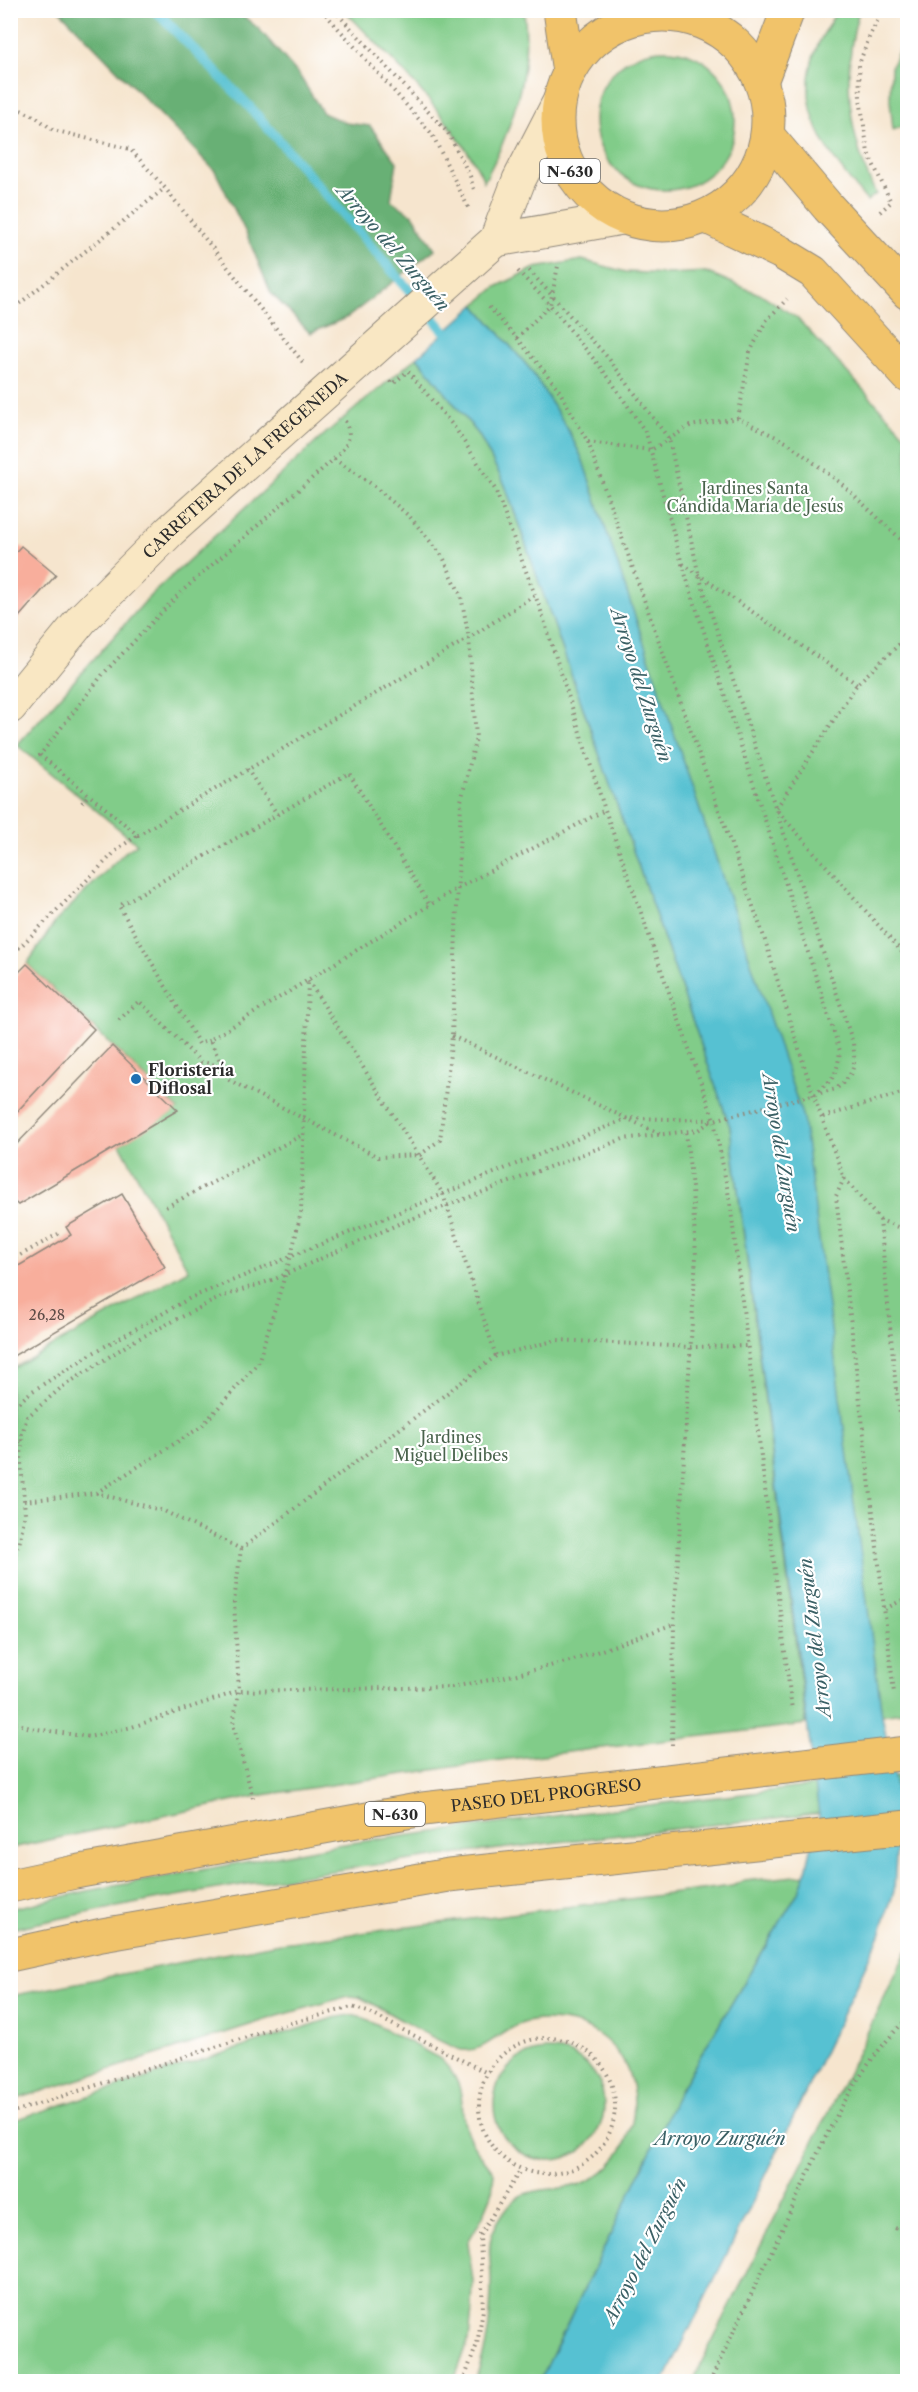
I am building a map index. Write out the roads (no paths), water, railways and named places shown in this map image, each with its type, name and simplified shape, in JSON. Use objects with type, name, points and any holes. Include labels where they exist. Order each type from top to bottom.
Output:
[{"type":"main road","points":[[560,10],[564,87]]},
{"type":"main road","points":[[762,79],[788,10]]},
{"type":"main road","name":"N-630","points":[[659,12],[711,15],[736,43],[762,79],[769,107],[768,136],[748,184],[707,217],[665,226],[622,218],[592,198],[570,171],[559,137],[564,87],[585,49],[607,30],[633,18],[659,12]]},
{"type":"main road","name":"CARRETERA DE LA FREGENEDA","points":[[10,707],[82,619],[170,531],[496,240],[519,180],[564,87]]},
{"type":"main road","points":[[768,136],[828,207],[908,293]]},
{"type":"main road","points":[[707,217],[780,252],[813,272],[908,376]]},
{"type":"main road","points":[[496,240],[622,218]]},
{"type":"main road","name":"PASEO DEL PROGRESO","points":[[10,1886],[75,1872],[423,1809],[908,1753]]},
{"type":"main road","points":[[10,1955],[102,1935],[449,1875],[908,1827]]},
{"type":"water","name":"Arroyo Zurguén","points":[[475,305],[530,369],[566,426],[582,458],[803,1118],[882,1715],[899,1803],[894,1891],[880,1935],[768,2171],[664,2381],[540,2381],[680,2090],[800,1889],[819,1815],[730,1127],[505,485],[479,435],[417,357]]},
{"type":"waterway","name":"Arroyo del Zurguén","points":[[155,10],[248,105],[454,342]]},
{"type":"place","name":"Floristería Diflosal","points":[[136,1079]]},
{"type":"park label","name":"Jardines Santa Cándida María de Jesús","points":[[755,497]]},
{"type":"park label","name":"Jardines Miguel Delibes","points":[[451,1446]]}]
